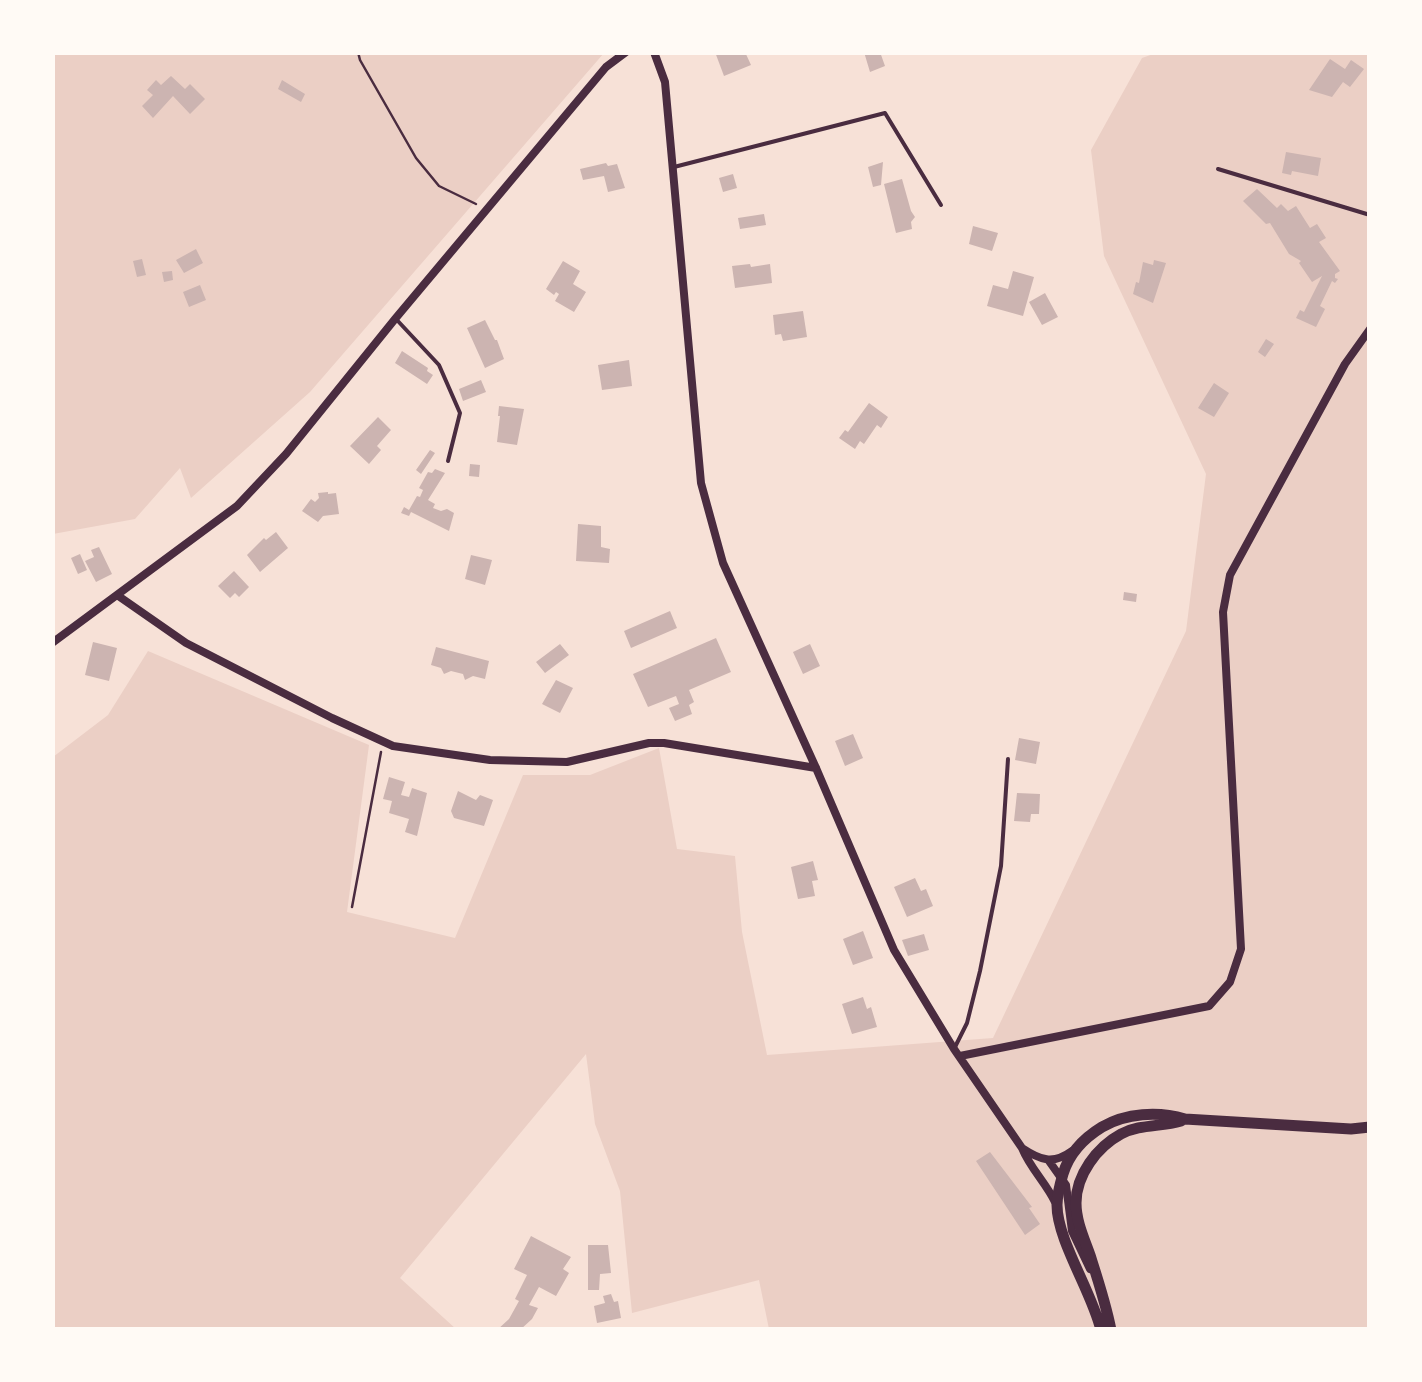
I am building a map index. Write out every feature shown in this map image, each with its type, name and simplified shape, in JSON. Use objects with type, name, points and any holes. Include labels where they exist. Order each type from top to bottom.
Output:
[{"type":"main road","points":[[1101,1330],[1097,1312],[1064,1238],[1057,1205],[1066,1163],[1078,1147],[1112,1121],[1129,1116],[1172,1116],[1185,1120]]},
{"type":"main road","points":[[1110,1330],[1102,1291],[1077,1216],[1076,1199],[1092,1158],[1120,1134],[1185,1120],[1370,1128]]},
{"type":"street","points":[[52,641],[237,506],[286,454],[606,67],[626,52]]},
{"type":"street","points":[[654,52],[665,82],[701,483],[723,563],[894,950],[1057,1205]]},
{"type":"street","points":[[957,1052],[1209,1006],[1230,982],[1240,949],[1223,612],[1230,575],[1345,364],[1370,329]]},
{"type":"street","points":[[117,595],[186,643],[394,746],[490,760],[567,762],[649,742],[816,768]]},
{"type":"street","points":[[1022,1148],[1049,1161],[1063,1158],[1078,1147]]},
{"type":"street","points":[[1049,1161],[1062,1182],[1072,1231],[1102,1291]]},
{"type":"street","points":[[1043,1181],[1071,1182],[1084,1174]]},
{"type":"lane","points":[[674,167],[885,113],[941,204]]},
{"type":"lane","points":[[1218,169],[1370,215]]},
{"type":"lane","points":[[395,319],[439,365],[460,413],[448,461]]},
{"type":"lane","points":[[957,1052],[976,988],[1001,866],[1008,758]]},
{"type":"path","points":[[358,52],[406,142],[427,172],[439,186],[487,210]]},
{"type":"path","points":[[352,907],[383,741]]},
{"type":"shaded area","points":[[53,53],[604,53],[310,392],[191,498],[180,468],[135,519],[53,534]]},
{"type":"shaded area","points":[[1156,53],[1369,53],[1369,1329],[769,1329],[759,1280],[632,1313],[620,1191],[595,1124],[586,1054],[400,1278],[456,1329],[53,1330],[53,757],[108,715],[148,651],[369,745],[347,912],[455,938],[523,775],[590,775],[659,748],[677,849],[735,856],[742,932],[767,1055],[993,1038],[1186,631],[1206,474],[1104,256],[1091,150],[1142,58]]},
{"type":"building","points":[[715,52],[745,52],[751,65],[724,76]]},
{"type":"building","points":[[864,52],[880,52],[885,66],[870,72]]},
{"type":"building","points":[[1330,59],[1345,69],[1351,60],[1364,69],[1350,87],[1343,82],[1332,97],[1309,90]]},
{"type":"building","points":[[171,76],[185,89],[190,84],[205,99],[190,114],[173,96],[153,118],[142,106],[153,95],[147,90],[156,80],[161,85]]},
{"type":"building","points":[[282,80],[305,94],[301,102],[278,89]]},
{"type":"building","points":[[1286,152],[1321,158],[1318,176],[1282,173]]},
{"type":"building","points":[[883,162],[881,185],[873,187],[868,167]]},
{"type":"building","points":[[617,164],[625,188],[608,192],[604,176],[583,180],[580,169]]},
{"type":"building","points":[[733,174],[737,188],[723,192],[719,178]]},
{"type":"building","points":[[902,179],[915,217],[912,229],[896,233],[884,184]]},
{"type":"building","points":[[1257,189],[1277,208],[1281,204],[1288,211],[1296,206],[1310,228],[1317,224],[1326,238],[1319,242],[1340,271],[1320,306],[1325,309],[1316,327],[1296,318],[1300,310],[1304,312],[1322,276],[1312,282],[1301,261],[1289,254],[1270,223],[1266,224],[1243,201]]},
{"type":"building","points":[[764,214],[766,225],[740,229],[738,218]]},
{"type":"building","points":[[973,226],[998,233],[992,251],[969,244]]},
{"type":"building","points":[[196,249],[203,263],[184,273],[176,260]]},
{"type":"building","points":[[142,259],[146,275],[137,277],[133,261]]},
{"type":"building","points":[[1154,260],[1166,263],[1153,303],[1133,294],[1143,262],[1153,265]]},
{"type":"building","points":[[563,261],[580,271],[573,284],[586,292],[574,312],[555,301],[559,294],[546,289]]},
{"type":"building","points":[[770,264],[772,283],[735,288],[732,266]]},
{"type":"building","points":[[172,271],[173,280],[164,282],[162,272]]},
{"type":"building","points":[[1013,271],[1034,277],[1023,316],[987,306],[993,285],[1008,289]]},
{"type":"building","points":[[200,285],[206,300],[189,307],[183,292]]},
{"type":"building","points":[[1045,293],[1058,317],[1042,325],[1029,302]]},
{"type":"building","points":[[803,311],[807,337],[783,341],[781,334],[775,335],[773,315]]},
{"type":"building","points":[[485,320],[504,359],[485,368],[467,328]]},
{"type":"building","points":[[1266,339],[1274,344],[1265,357],[1258,352]]},
{"type":"building","points":[[402,351],[428,368],[433,375],[427,384],[395,363]]},
{"type":"building","points":[[629,360],[632,386],[602,390],[598,365]]},
{"type":"building","points":[[481,380],[486,392],[463,401],[459,389]]},
{"type":"building","points":[[1214,383],[1229,393],[1214,417],[1198,408]]},
{"type":"building","points":[[869,403],[888,417],[881,428],[877,425],[864,444],[860,441],[855,449],[839,438]]},
{"type":"building","points":[[499,406],[524,409],[517,445],[497,442]]},
{"type":"building","points":[[378,417],[391,430],[377,446],[381,450],[369,464],[350,446]]},
{"type":"building","points":[[430,450],[435,453],[421,474],[416,470]]},
{"type":"building","points":[[470,464],[480,465],[479,477],[469,476]]},
{"type":"building","points":[[435,469],[445,473],[428,500],[435,504],[433,508],[454,513],[449,531],[411,512],[409,516],[401,513],[420,497],[423,490],[419,488],[428,472]]},
{"type":"building","points":[[318,493],[336,493],[339,514],[323,516],[318,522],[302,511],[311,499],[315,502],[319,498]]},
{"type":"building","points":[[578,524],[601,526],[601,547],[610,549],[609,563],[576,561]]},
{"type":"building","points":[[276,532],[288,548],[260,572],[247,555]]},
{"type":"building","points":[[99,547],[112,574],[96,582],[85,561],[94,557],[91,550]]},
{"type":"building","points":[[80,554],[87,570],[78,574],[71,558]]},
{"type":"building","points":[[471,555],[492,560],[485,585],[465,579]]},
{"type":"building","points":[[234,571],[249,587],[239,597],[235,593],[230,598],[218,586]]},
{"type":"building","points":[[1124,592],[1137,594],[1136,602],[1123,600]]},
{"type":"building","points":[[670,611],[677,628],[631,648],[624,631]]},
{"type":"building","points":[[716,638],[731,672],[689,690],[694,702],[689,705],[692,714],[675,721],[669,708],[679,704],[676,696],[648,707],[633,674]]},
{"type":"building","points":[[93,642],[117,648],[109,681],[85,675]]},
{"type":"building","points":[[560,644],[569,655],[545,673],[536,662]]},
{"type":"building","points":[[810,644],[820,666],[803,674],[793,652]]},
{"type":"building","points":[[436,647],[489,661],[485,679],[473,676],[465,680],[463,674],[451,671],[444,674],[441,668],[431,665]]},
{"type":"building","points":[[556,680],[573,688],[560,713],[542,704]]},
{"type":"building","points":[[853,734],[863,758],[845,766],[835,741]]},
{"type":"building","points":[[1019,738],[1040,742],[1036,764],[1015,760]]},
{"type":"building","points":[[389,777],[405,782],[401,795],[409,797],[412,788],[427,793],[417,836],[405,832],[409,819],[389,813],[392,801],[383,799]]},
{"type":"building","points":[[458,791],[476,800],[480,795],[493,800],[484,826],[454,818],[451,811]]},
{"type":"building","points":[[1017,793],[1040,794],[1039,814],[1031,814],[1030,822],[1014,821]]},
{"type":"building","points":[[813,861],[818,880],[812,881],[815,896],[798,899],[791,867]]},
{"type":"building","points":[[915,878],[921,891],[926,889],[933,906],[907,917],[894,887]]},
{"type":"building","points":[[863,931],[873,958],[853,965],[843,939]]},
{"type":"building","points":[[924,934],[929,950],[908,956],[902,940]]},
{"type":"building","points":[[863,997],[867,1009],[871,1007],[877,1027],[852,1034],[842,1004]]},
{"type":"building","points":[[990,1152],[1032,1207],[1029,1208],[1040,1224],[1025,1235],[976,1161]]},
{"type":"building","points":[[531,1236],[571,1257],[563,1269],[569,1273],[556,1296],[539,1287],[529,1305],[538,1308],[520,1330],[497,1330],[519,1301],[515,1299],[527,1275],[514,1269]]},
{"type":"building","points":[[588,1245],[608,1245],[611,1273],[600,1274],[599,1290],[588,1290]]},
{"type":"building","points":[[611,1294],[614,1302],[618,1301],[621,1318],[597,1323],[594,1306],[605,1303],[603,1296]]}]
